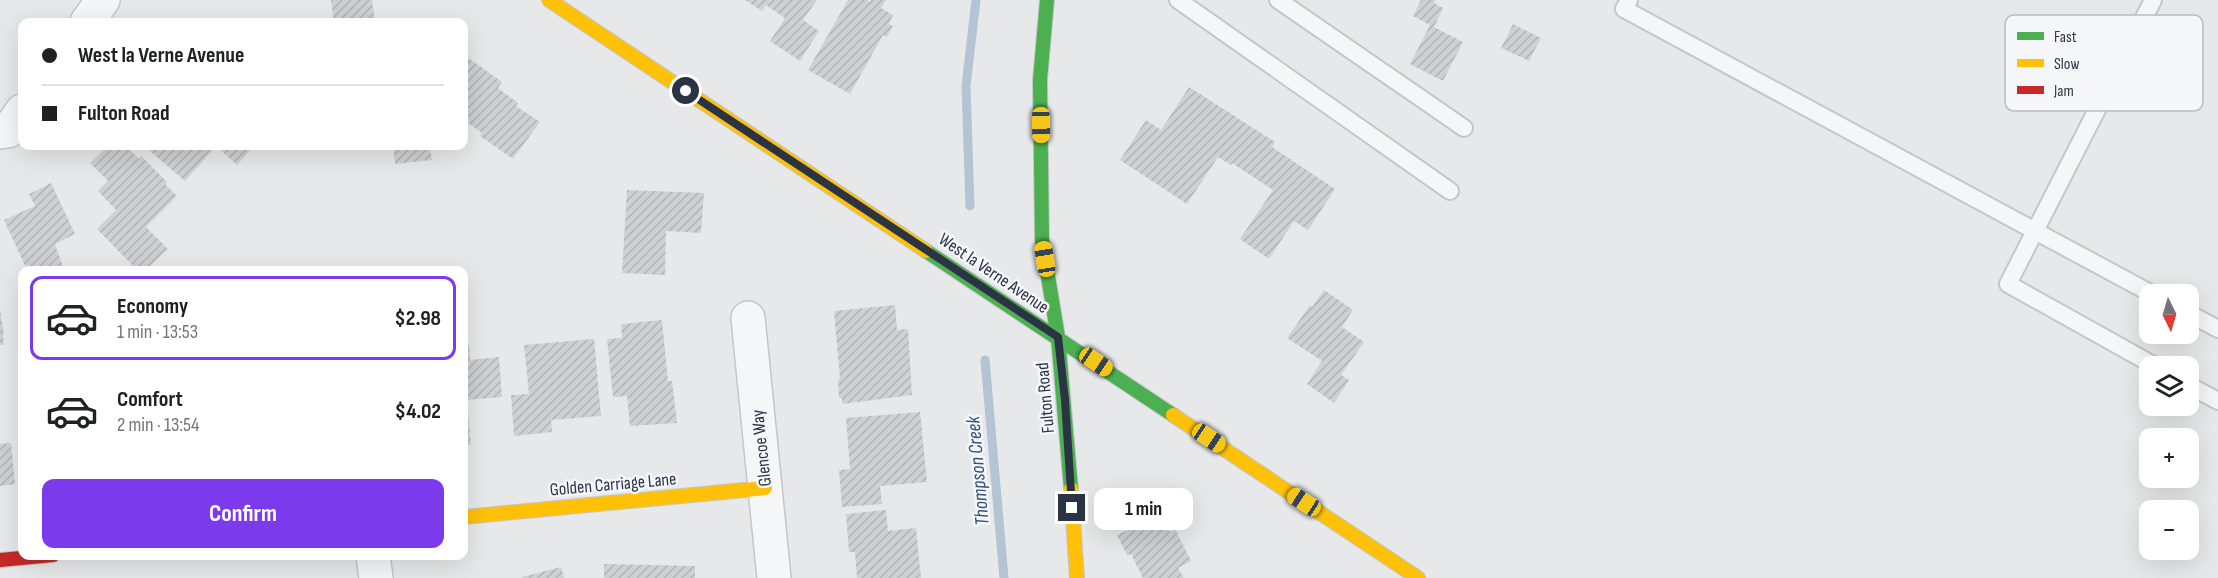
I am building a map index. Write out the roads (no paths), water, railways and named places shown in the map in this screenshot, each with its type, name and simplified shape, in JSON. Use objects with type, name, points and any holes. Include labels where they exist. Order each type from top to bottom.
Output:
[{"type":"main road","name":"West la Verne Avenue","points":[[549,0],[1418,578]]},
{"type":"main road","name":"Fulton Road","points":[[1047,0],[1040,80],[1042,240],[1058,337],[1065,400],[1077,578]]},
{"type":"main road","name":"Golden Carriage Lane","points":[[468,517],[765,488]]},
{"type":"main road","points":[[11,565],[32,560]]},
{"type":"street","points":[[90,18],[103,0]]},
{"type":"street","points":[[0,132],[8,131],[18,117]]},
{"type":"street","name":"Glencoe Way","points":[[748,318],[774,578]]},
{"type":"street","points":[[374,560],[376,578]]},
{"type":"lane","points":[[1178,0],[1450,191]]},
{"type":"lane","points":[[1278,0],[1464,128]]},
{"type":"lane","points":[[1629,0],[1624,9],[2139,287]]},
{"type":"lane","points":[[2145,15],[2153,0]]},
{"type":"lane","points":[[2096,111],[2008,284],[2139,357]]},
{"type":"lane","points":[[2199,319],[2218,329]]},
{"type":"lane","points":[[2199,391],[2218,401]]},
{"type":"waterway","name":"Thompson Creek","points":[[970,206],[966,86],[976,0]]},
{"type":"waterway","name":"Thompson Creek","points":[[985,360],[1004,578]]}]
